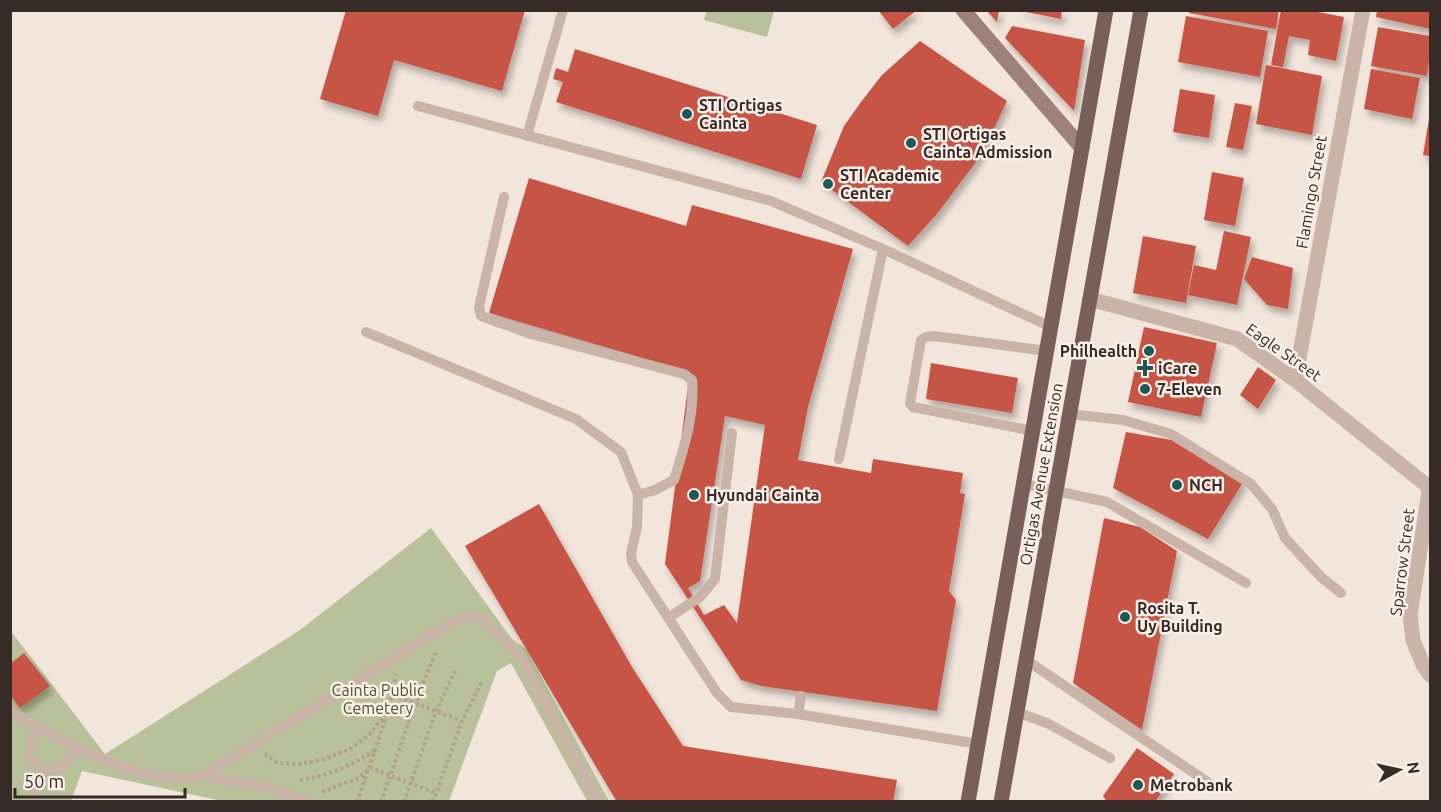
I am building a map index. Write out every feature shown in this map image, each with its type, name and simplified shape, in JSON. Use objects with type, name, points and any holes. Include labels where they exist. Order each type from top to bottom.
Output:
[{"type":"main road","name":"Ortigas Avenue Extension","points":[[968,801],[1106,10]]},
{"type":"main road","name":"Ortigas Avenue Extension","points":[[1001,801],[1141,10]]},
{"type":"street","points":[[963,10],[1082,148]]},
{"type":"street","name":"Flamingo Street","points":[[1295,380],[1363,10]]},
{"type":"street","name":"Eagle Street","points":[[1090,299],[1237,339],[1295,380],[1430,487]]},
{"type":"street","name":"Sparrow Street","points":[[1430,487],[1410,615],[1413,640],[1423,665],[1431,675]]},
{"type":"lane","points":[[527,136],[563,10]]},
{"type":"lane","points":[[418,106],[771,201],[883,249],[1051,327]]},
{"type":"lane","points":[[504,197],[479,307],[481,316],[531,334],[684,374],[692,380],[693,393],[686,443],[674,480],[655,490],[638,495]]},
{"type":"lane","points":[[838,459],[883,249]]},
{"type":"lane","points":[[366,332],[576,418],[621,452],[638,495],[637,527],[631,553],[632,562],[717,693],[731,707],[798,714],[978,744]]},
{"type":"lane","points":[[1033,432],[913,407],[910,403],[921,339],[934,336],[1047,351]]},
{"type":"lane","points":[[1069,414],[1123,420],[1170,434],[1251,484],[1272,509],[1285,538],[1321,577],[1341,593]]},
{"type":"lane","points":[[668,618],[700,597],[715,579],[732,433]]},
{"type":"lane","points":[[1024,484],[1107,502],[1246,583]]},
{"type":"lane","points":[[203,776],[447,625],[468,616],[483,619],[520,659],[598,801]]},
{"type":"lane","points":[[1026,660],[1212,785]]},
{"type":"lane","points":[[798,714],[801,696]]},
{"type":"lane","points":[[10,711],[76,746],[134,772],[188,779],[203,776],[263,786],[307,800]]},
{"type":"lane","points":[[1017,712],[1049,724],[1110,758]]},
{"type":"lane","points":[[37,726],[30,748],[32,762],[53,770],[61,767],[76,746]]},
{"type":"lane","points":[[32,801],[44,768]]},
{"type":"path","points":[[381,801],[415,704],[447,625]]},
{"type":"path","points":[[357,801],[393,696],[397,675],[388,662]]},
{"type":"path","points":[[404,801],[436,711],[456,669]]},
{"type":"path","points":[[433,801],[462,721],[483,680]]},
{"type":"path","points":[[393,696],[462,721]]},
{"type":"path","points":[[250,746],[278,763],[301,764],[321,760],[349,750],[369,735],[389,709]]},
{"type":"path","points":[[294,781],[338,771],[376,750]]},
{"type":"path","points":[[370,768],[436,793]]},
{"type":"path","points":[[307,800],[359,778],[370,768]]},
{"type":"green space","points":[[707,10],[774,11],[767,37],[704,20]]},
{"type":"green space","name":"Cainta Public Cemetery","points":[[431,528],[512,639],[526,649],[609,801],[587,801],[511,663],[497,671],[449,801],[222,801],[82,771],[71,801],[10,800],[10,630],[105,754],[300,630]]},
{"type":"building","points":[[346,10],[525,10],[502,91],[394,60],[378,116],[320,99]]},
{"type":"building","points":[[878,10],[917,10],[893,29]]},
{"type":"building","points":[[986,10],[999,10],[997,22]]},
{"type":"building","points":[[1016,10],[1062,10],[1061,19]]},
{"type":"building","points":[[1190,10],[1279,10],[1276,29],[1189,13]]},
{"type":"building","points":[[1281,10],[1308,10],[1344,17],[1336,61],[1308,55],[1310,40],[1289,36],[1283,67],[1271,65]]},
{"type":"building","points":[[1377,10],[1430,10],[1430,29],[1376,17]]},
{"type":"building","points":[[1186,16],[1268,31],[1260,77],[1178,62]]},
{"type":"building","points":[[1012,26],[1085,40],[1074,111],[1005,38]]},
{"type":"building","points":[[1378,27],[1430,36],[1427,76],[1371,66]]},
{"type":"building","name":"STI Ortigas Cainta Admission","points":[[920,41],[1007,101],[976,162],[937,214],[908,246],[821,182],[844,126],[882,75]]},
{"type":"building","name":"STI Ortigas Cainta","points":[[575,49],[817,125],[801,179],[556,102],[563,82],[553,79],[556,68],[568,72]]},
{"type":"building","points":[[1266,65],[1322,76],[1312,135],[1256,124]]},
{"type":"building","points":[[1371,69],[1420,78],[1412,119],[1364,109]]},
{"type":"building","points":[[1180,89],[1215,95],[1209,138],[1173,132]]},
{"type":"building","points":[[1235,103],[1252,106],[1243,150],[1226,147]]},
{"type":"building","points":[[1430,119],[1430,156],[1423,155]]},
{"type":"building","points":[[1212,172],[1244,178],[1235,226],[1204,220]]},
{"type":"building","points":[[529,178],[686,226],[692,205],[853,249],[808,407],[798,460],[871,473],[873,459],[963,473],[960,493],[965,494],[949,591],[956,600],[937,711],[761,686],[741,680],[665,564],[690,372],[489,313]],"holes":[[[725,416],[765,425],[737,623],[724,605],[704,615],[688,588],[700,581]]]},
{"type":"building","points":[[1224,231],[1251,237],[1237,305],[1188,295],[1194,265],[1216,270]]},
{"type":"building","points":[[1143,236],[1196,246],[1186,303],[1133,293]]},
{"type":"building","points":[[1252,257],[1293,268],[1288,309],[1267,305],[1244,279]]},
{"type":"building","points":[[1144,327],[1217,343],[1201,417],[1128,402]]},
{"type":"building","points":[[931,363],[1018,378],[1012,413],[926,399]]},
{"type":"building","points":[[1258,367],[1276,380],[1258,409],[1240,395]]},
{"type":"building","name":"NCH","points":[[1126,432],[1172,440],[1244,481],[1208,539],[1113,488]]},
{"type":"building","points":[[539,504],[632,667],[683,746],[897,780],[893,802],[617,802],[465,546]]},
{"type":"building","name":"Rosita T. Uy Building","points":[[1104,518],[1140,527],[1177,551],[1142,730],[1073,683]]},
{"type":"building","points":[[24,653],[50,686],[20,708],[10,695],[10,664]]},
{"type":"building","name":"Metrobank","points":[[1137,748],[1174,774],[1155,802],[1107,802],[1103,796]]},
{"type":"place","name":"STI Ortigas Cainta","points":[[687,114]]},
{"type":"place","name":"STI Ortigas Cainta Admission","points":[[911,143]]},
{"type":"place","name":"STI Academic Center","points":[[828,184]]},
{"type":"place","name":"Philhealth","points":[[1149,351]]},
{"type":"place","name":"iCare","points":[[1145,368]]},
{"type":"place","name":"7-Eleven","points":[[1145,389]]},
{"type":"place","name":"NCH","points":[[1177,485]]},
{"type":"place","name":"Hyundai Cainta","points":[[694,495]]},
{"type":"place","name":"Rosita T. Uy Building","points":[[1125,617]]},
{"type":"place","name":"Metrobank","points":[[1138,785]]}]
